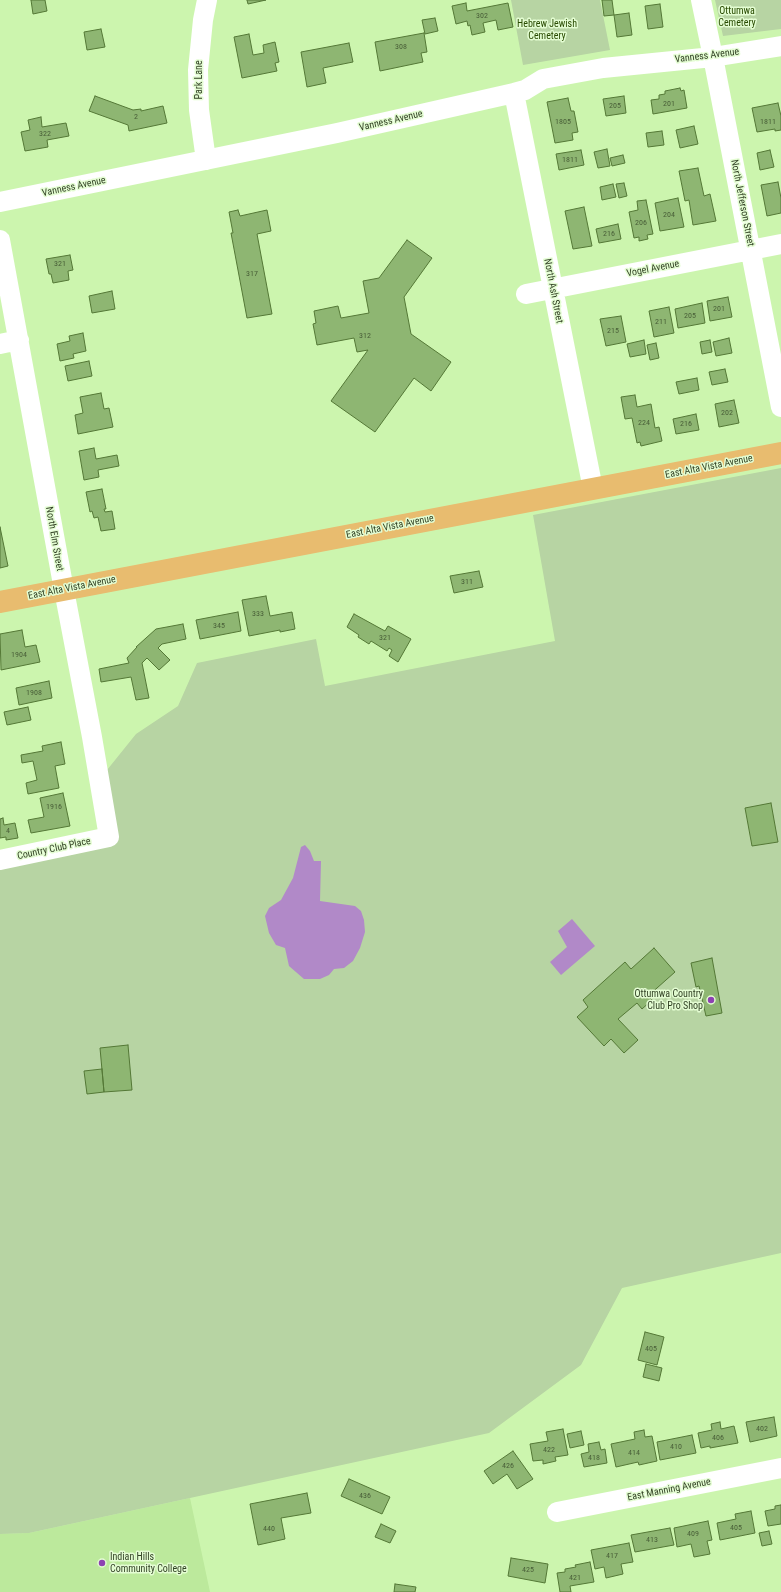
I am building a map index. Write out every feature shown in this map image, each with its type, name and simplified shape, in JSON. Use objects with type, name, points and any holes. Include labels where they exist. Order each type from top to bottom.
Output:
[{"type":"main road","name":"East Alta Vista Avenue","points":[[0,602],[781,453]]},
{"type":"street","name":"Park Lane","points":[[206,160],[199,110],[198,70],[202,20],[207,0]]},
{"type":"street","name":"North Jefferson Street","points":[[701,0],[781,407]]},
{"type":"street","name":"Vanness Avenue","points":[[0,202],[337,133],[514,93],[525,90],[543,80],[603,68],[713,57],[781,46]]},
{"type":"street","name":"North Ash Street","points":[[514,93],[593,489]]},
{"type":"street","name":"North Elm Street","points":[[0,240],[9,342],[64,590],[109,837]]},
{"type":"street","name":"Vogel Avenue","points":[[526,294],[781,244]]},
{"type":"street","name":"Country Club Place","points":[[0,860],[109,837]]},
{"type":"street","name":"East Manning Avenue","points":[[557,1512],[781,1468]]},
{"type":"shaded area","points":[[305,845],[310,851],[314,861],[321,861],[320,901],[355,906],[361,911],[364,920],[365,932],[360,948],[353,961],[344,968],[334,969],[329,975],[320,979],[304,979],[289,966],[285,948],[276,945],[269,933],[265,916],[269,908],[281,900],[293,878],[301,847]]},
{"type":"shaded area","points":[[572,919],[595,946],[561,975],[550,962],[567,947],[558,931]]},
{"type":"shaded area","name":"Indian Hills Community College","points":[[190,1498],[210,1592],[0,1592],[0,1534],[29,1533]]},
{"type":"green space","name":"Hebrew Jewish Cemetery","points":[[511,0],[600,0],[610,50],[523,65]]},
{"type":"green space","name":"Ottumwa Cemetery","points":[[715,0],[781,0],[781,29],[723,36]]},
{"type":"green space","points":[[781,468],[781,1253],[622,1288],[581,1365],[489,1433],[29,1533],[0,1534],[0,866],[110,843],[107,770],[136,734],[178,706],[197,663],[316,639],[325,686],[555,641],[533,515]]},
{"type":"building","points":[[31,0],[45,0],[47,11],[33,14]]},
{"type":"building","points":[[247,0],[266,0],[248,4]]},
{"type":"building","points":[[602,0],[612,0],[614,15],[604,16]]},
{"type":"building","points":[[466,3],[467,11],[508,3],[513,27],[498,30],[496,20],[483,23],[485,32],[472,35],[470,25],[468,26],[467,21],[456,24],[452,6]]},
{"type":"building","points":[[660,4],[663,27],[648,29],[645,6]]},
{"type":"building","points":[[629,13],[632,35],[617,37],[614,15]]},
{"type":"building","points":[[435,18],[438,31],[425,34],[422,20]]},
{"type":"building","points":[[101,29],[105,47],[87,50],[84,32]]},
{"type":"building","points":[[424,33],[427,52],[421,53],[423,62],[380,71],[375,42]]},
{"type":"building","points":[[249,34],[253,55],[264,53],[263,45],[275,42],[279,62],[275,63],[277,71],[242,78],[234,37]]},
{"type":"building","points":[[349,43],[353,62],[323,68],[326,83],[307,87],[301,52]]},
{"type":"building","points":[[680,88],[681,91],[684,90],[687,108],[653,114],[651,100],[659,99],[659,95],[665,94],[665,91]]},
{"type":"building","points":[[95,96],[133,110],[141,109],[141,111],[163,106],[167,123],[129,131],[128,125],[89,111]]},
{"type":"building","points":[[624,96],[626,113],[606,116],[603,99]]},
{"type":"building","points":[[568,98],[571,111],[574,111],[578,132],[572,133],[573,140],[555,143],[547,102]]},
{"type":"building","points":[[778,103],[781,116],[781,130],[775,131],[775,129],[757,132],[752,108]]},
{"type":"building","points":[[41,117],[42,127],[66,123],[69,136],[47,140],[48,147],[25,151],[21,132],[30,130],[28,120]]},
{"type":"building","points":[[694,126],[698,144],[680,148],[676,130]]},
{"type":"building","points":[[662,131],[664,145],[648,147],[646,133]]},
{"type":"building","points":[[607,149],[610,166],[598,168],[594,152]]},
{"type":"building","points":[[581,150],[584,165],[559,170],[556,154]]},
{"type":"building","points":[[770,150],[774,167],[760,170],[757,153]]},
{"type":"building","points":[[623,155],[625,163],[612,166],[610,158]]},
{"type":"building","points":[[698,168],[704,196],[710,194],[716,221],[693,225],[689,200],[685,201],[679,171]]},
{"type":"building","points":[[778,182],[781,198],[781,213],[767,216],[761,185]]},
{"type":"building","points":[[624,183],[627,196],[619,198],[616,184]]},
{"type":"building","points":[[613,184],[616,197],[602,200],[600,187]]},
{"type":"building","points":[[678,198],[684,227],[660,231],[655,203]]},
{"type":"building","points":[[646,200],[653,234],[647,235],[648,239],[639,241],[639,237],[634,238],[629,212],[638,210],[637,201]]},
{"type":"building","points":[[584,207],[592,246],[573,249],[565,211]]},
{"type":"building","points":[[238,210],[240,216],[267,210],[271,231],[257,234],[272,314],[247,318],[231,233],[233,233],[229,212]]},
{"type":"building","points":[[618,224],[621,239],[599,243],[596,229]]},
{"type":"building","points":[[407,240],[432,258],[404,297],[411,334],[451,362],[431,391],[414,378],[375,432],[331,401],[368,350],[357,352],[354,338],[317,345],[313,324],[316,323],[314,311],[338,306],[341,318],[369,313],[363,281],[379,278]]},
{"type":"building","points":[[70,255],[73,270],[68,271],[69,280],[53,283],[51,274],[49,274],[46,259]]},
{"type":"building","points":[[112,291],[115,309],[92,313],[89,296]]},
{"type":"building","points":[[728,297],[732,317],[710,321],[707,301]]},
{"type":"building","points":[[702,303],[705,323],[678,328],[675,309]]},
{"type":"building","points":[[669,307],[674,333],[654,337],[649,311]]},
{"type":"building","points":[[621,316],[626,342],[606,346],[600,319]]},
{"type":"building","points":[[83,333],[86,351],[73,354],[74,358],[60,361],[57,344],[70,341],[69,336]]},
{"type":"building","points":[[729,338],[732,353],[716,356],[713,342]]},
{"type":"building","points":[[644,340],[646,354],[630,357],[627,344]]},
{"type":"building","points":[[710,340],[712,352],[702,354],[700,342]]},
{"type":"building","points":[[656,343],[659,358],[650,360],[647,345]]},
{"type":"building","points":[[89,361],[92,376],[68,381],[65,366]]},
{"type":"building","points":[[725,369],[728,382],[712,385],[709,372]]},
{"type":"building","points":[[697,378],[699,390],[679,394],[676,382]]},
{"type":"building","points":[[101,393],[104,409],[109,408],[113,427],[78,434],[75,415],[83,413],[80,397]]},
{"type":"building","points":[[635,395],[637,407],[651,404],[655,428],[659,427],[662,441],[641,446],[640,442],[637,443],[632,418],[625,419],[621,397]]},
{"type":"building","points":[[734,400],[739,423],[719,427],[715,404]]},
{"type":"building","points":[[696,414],[699,430],[676,434],[673,419]]},
{"type":"building","points":[[94,448],[96,459],[117,455],[119,466],[98,470],[99,477],[84,480],[79,451]]},
{"type":"building","points":[[102,489],[106,509],[104,509],[105,512],[112,511],[115,529],[101,531],[98,517],[94,518],[92,511],[90,512],[86,492]]},
{"type":"building","points":[[0,527],[8,566],[0,568]]},
{"type":"building","points":[[479,571],[483,587],[454,593],[450,576]]},
{"type":"building","points":[[266,596],[270,616],[292,612],[295,629],[280,632],[280,630],[249,636],[242,600]]},
{"type":"building","points":[[238,612],[241,631],[200,639],[196,620]]},
{"type":"building","points":[[354,614],[385,631],[388,626],[411,639],[398,662],[389,656],[392,650],[389,648],[387,651],[371,641],[369,644],[347,627]]},
{"type":"building","points":[[183,624],[186,639],[162,644],[158,648],[170,660],[159,670],[147,658],[142,663],[149,698],[136,700],[131,677],[101,682],[99,669],[129,663],[127,658],[136,647],[156,629]]},
{"type":"building","points":[[22,630],[25,647],[36,645],[40,662],[1,670],[0,634]]},
{"type":"building","points":[[49,681],[52,698],[19,705],[16,688]]},
{"type":"building","points":[[28,707],[31,720],[7,725],[4,712]]},
{"type":"building","points":[[61,742],[65,764],[55,766],[59,788],[28,794],[26,783],[37,780],[33,761],[22,763],[21,755],[43,751],[42,746]]},
{"type":"building","points":[[63,793],[70,826],[31,833],[28,820],[44,817],[40,798]]},
{"type":"building","points":[[771,803],[778,842],[752,846],[745,808]]},
{"type":"building","points":[[3,818],[4,825],[15,823],[18,838],[6,840],[6,837],[0,838],[0,819]]},
{"type":"building","points":[[654,948],[675,972],[648,996],[652,1000],[642,1009],[637,1003],[618,1019],[638,1040],[624,1053],[611,1039],[604,1046],[577,1017],[588,1007],[583,1000],[625,962],[631,969]]},
{"type":"building","name":"Ottumwa Country Club Pro Shop","points":[[712,958],[722,1013],[706,1016],[699,986],[696,987],[691,963]]},
{"type":"building","points":[[128,1045],[132,1090],[104,1092],[100,1048]]},
{"type":"building","points":[[102,1069],[104,1092],[87,1094],[84,1071]]},
{"type":"building","points":[[645,1332],[664,1337],[657,1365],[638,1360]]},
{"type":"building","points":[[646,1364],[662,1368],[659,1381],[643,1377]]},
{"type":"building","points":[[774,1417],[777,1436],[750,1442],[746,1422]]},
{"type":"building","points":[[720,1422],[721,1429],[734,1426],[738,1443],[710,1448],[710,1446],[701,1448],[698,1433],[712,1430],[711,1424]]},
{"type":"building","points":[[563,1429],[568,1455],[555,1457],[556,1461],[543,1464],[543,1460],[533,1461],[530,1444],[548,1441],[546,1432]]},
{"type":"building","points":[[644,1430],[645,1437],[652,1436],[657,1461],[639,1465],[638,1462],[616,1467],[611,1444],[635,1439],[634,1432]]},
{"type":"building","points":[[581,1431],[584,1445],[570,1448],[567,1434]]},
{"type":"building","points":[[692,1435],[696,1453],[660,1460],[657,1442]]},
{"type":"building","points":[[599,1442],[601,1450],[605,1449],[607,1463],[584,1467],[581,1454],[589,1452],[588,1444]]},
{"type":"building","points":[[513,1451],[533,1479],[517,1489],[507,1474],[493,1484],[484,1471]]},
{"type":"building","points":[[349,1479],[390,1497],[382,1514],[341,1496]]},
{"type":"building","points":[[307,1493],[311,1513],[281,1518],[285,1539],[258,1545],[250,1504]]},
{"type":"building","points":[[781,1505],[781,1524],[768,1526],[765,1511],[775,1509],[775,1506]]},
{"type":"building","points":[[751,1511],[755,1533],[720,1540],[717,1523],[736,1519],[735,1514]]},
{"type":"building","points":[[708,1521],[712,1540],[707,1541],[710,1554],[694,1557],[691,1544],[677,1547],[674,1528]]},
{"type":"building","points":[[381,1524],[396,1531],[390,1543],[375,1537]]},
{"type":"building","points":[[670,1528],[674,1545],[635,1552],[631,1535]]},
{"type":"building","points":[[769,1531],[772,1544],[762,1546],[759,1533]]},
{"type":"building","points":[[629,1543],[633,1562],[621,1564],[623,1574],[606,1578],[604,1567],[595,1569],[591,1550]]},
{"type":"building","points":[[511,1558],[548,1564],[545,1583],[508,1576]]},
{"type":"building","points":[[590,1562],[594,1582],[570,1586],[571,1592],[560,1592],[557,1573],[565,1572],[565,1569],[576,1567],[575,1565]]},
{"type":"building","points":[[395,1584],[416,1587],[415,1592],[394,1592]]},
{"type":"place","name":"Ottumwa Country Club Pro Shop","points":[[711,1000]]},
{"type":"place","name":"Indian Hills Community College","points":[[102,1563]]}]
